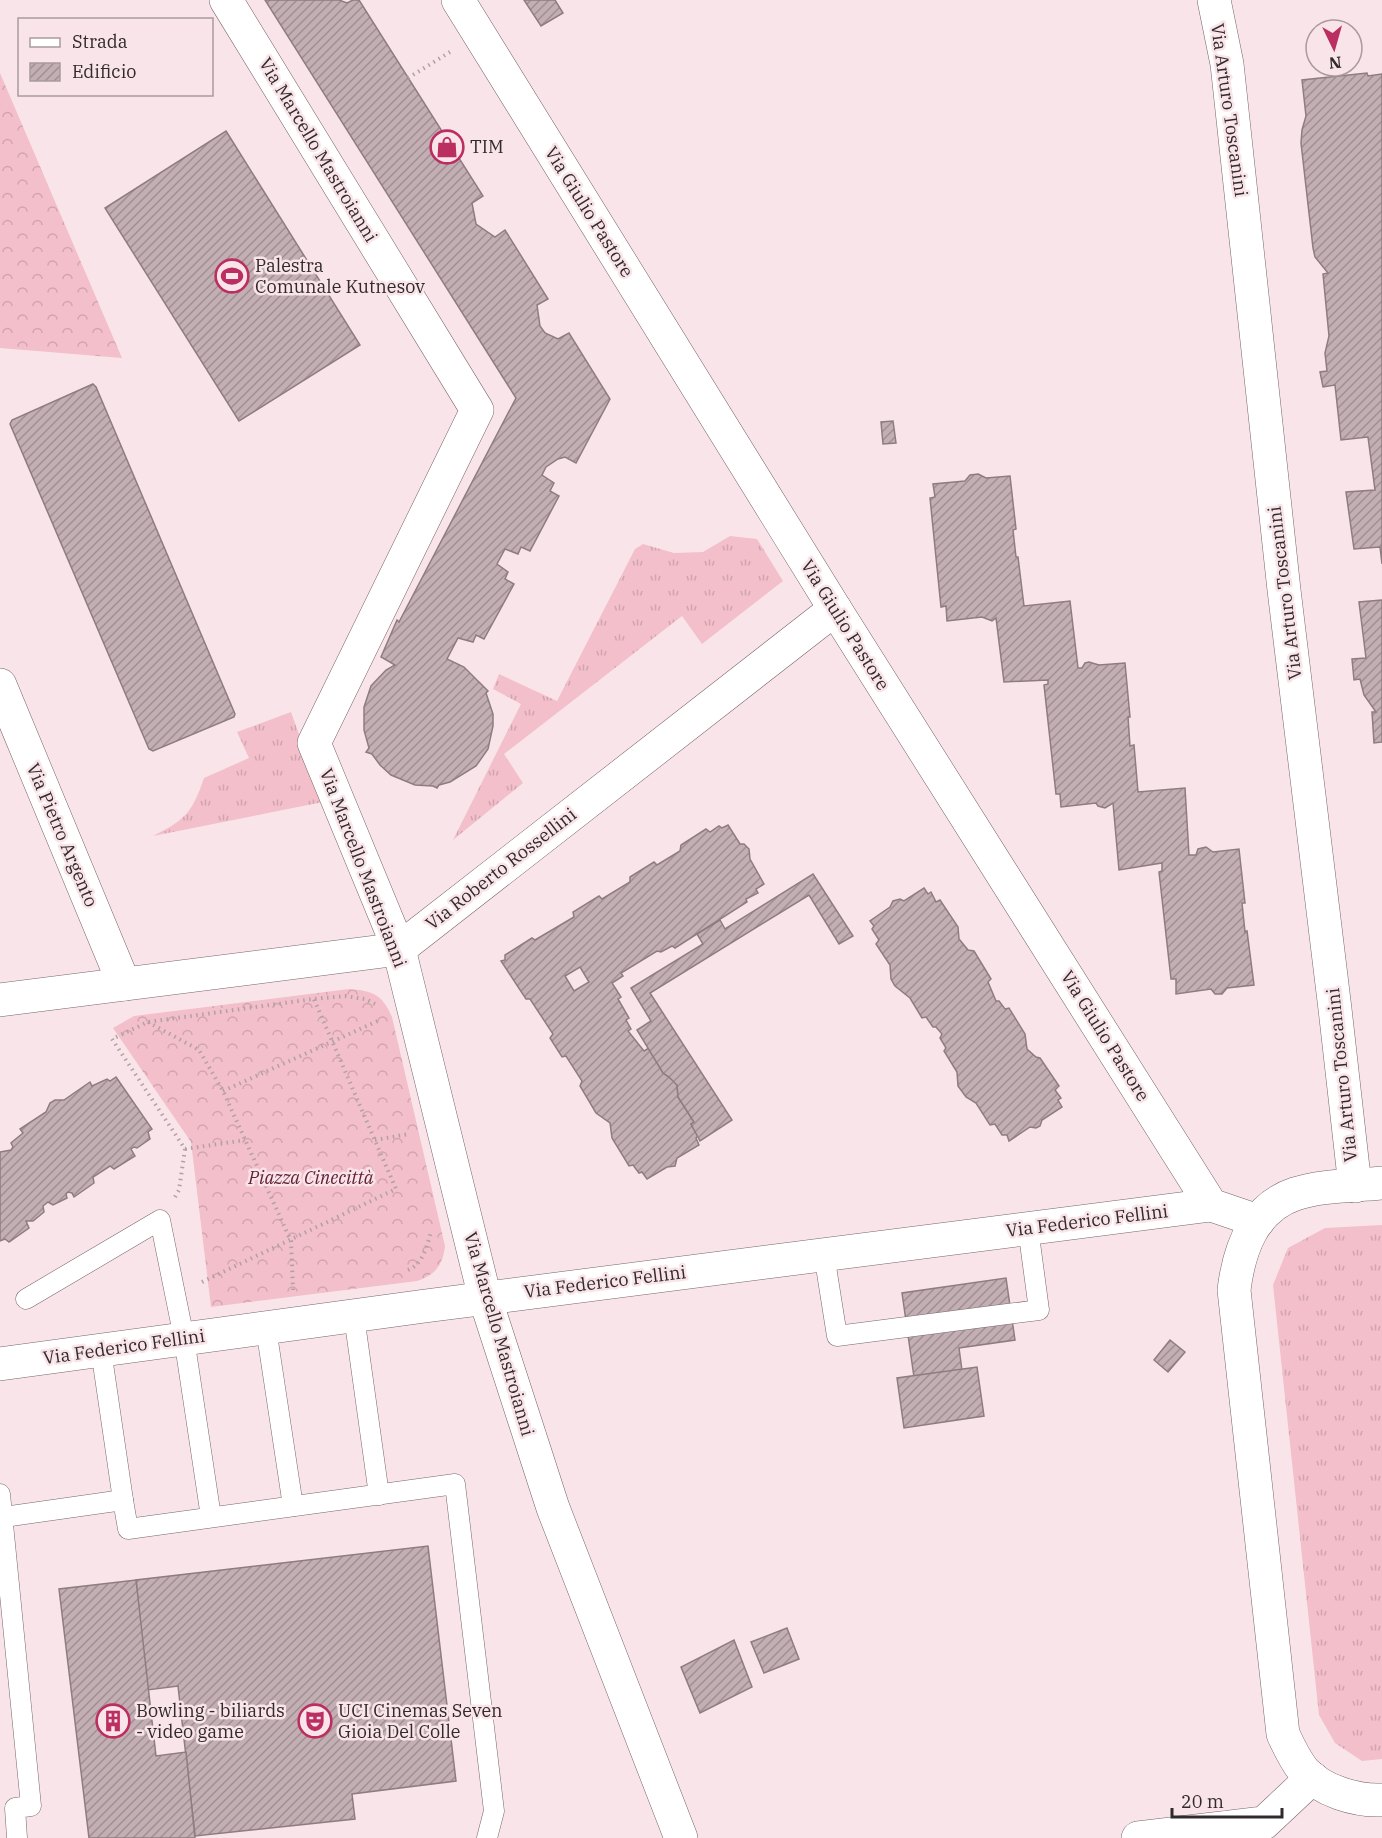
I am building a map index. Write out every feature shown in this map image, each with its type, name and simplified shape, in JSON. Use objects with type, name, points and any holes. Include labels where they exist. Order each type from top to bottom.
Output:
[{"type":"street","name":"Via Marcello Mastroianni","points":[[226,0],[477,410],[314,743],[399,949],[485,1298],[553,1508],[681,1838]]},
{"type":"street","name":"Via Giulio Pastore","points":[[458,0],[835,609],[1211,1205]]},
{"type":"street","name":"Via Arturo Toscanini","points":[[1214,0],[1227,64],[1282,567],[1335,1009],[1368,1184]]},
{"type":"street","name":"Via Roberto Rossellini","points":[[399,949],[835,609]]},
{"type":"street","name":"Via Pietro Argento","points":[[0,685],[124,984]]},
{"type":"street","points":[[0,1000],[399,949]]},
{"type":"street","points":[[1368,1184],[1296,1193],[1282,1199],[1258,1221],[1242,1248],[1234,1290],[1283,1734],[1293,1755],[1312,1778],[1322,1785],[1366,1800],[1382,1800]]},
{"type":"street","points":[[1211,1205],[1258,1221]]},
{"type":"street","name":"Via Federico Fellini","points":[[0,1364],[485,1298],[1211,1205]]},
{"type":"street","points":[[1138,1838],[1264,1823],[1312,1778]]},
{"type":"lane","points":[[26,1299],[160,1220],[184,1338],[211,1517]]},
{"type":"lane","points":[[824,1254],[837,1336],[848,1335],[1039,1310],[1028,1228]]},
{"type":"lane","points":[[354,1316],[379,1495]]},
{"type":"lane","points":[[281,1326],[293,1506]]},
{"type":"lane","points":[[101,1350],[128,1529],[455,1484],[494,1811],[487,1838]]},
{"type":"lane","points":[[0,1494],[31,1806],[15,1808],[17,1838]]},
{"type":"lane","points":[[4,1517],[123,1500]]},
{"type":"path","points":[[408,78],[479,35]]},
{"type":"path","points":[[176,1299],[211,1277],[291,1241],[396,1189],[313,999],[307,960]]},
{"type":"path","points":[[160,1220],[179,1190],[185,1149],[112,1040],[148,1022],[313,999],[345,996],[365,999],[380,1007]]},
{"type":"path","points":[[224,1091],[386,1017]]},
{"type":"path","points":[[148,1022],[199,1050],[224,1091],[291,1241],[293,1291],[281,1326]]},
{"type":"path","points":[[185,1149],[245,1140]]},
{"type":"path","points":[[403,1272],[414,1268],[426,1251],[433,1226]]},
{"type":"path","points":[[293,1291],[304,1290]]},
{"type":"green space","points":[[0,73],[122,358],[0,348]]},
{"type":"green space","points":[[730,536],[757,539],[783,581],[702,644],[682,616],[504,754],[523,783],[453,840],[521,704],[493,689],[499,674],[557,701],[635,549],[643,544],[674,553],[703,552]]},
{"type":"green space","points":[[291,712],[323,802],[153,836],[173,825],[186,814],[204,778],[249,758],[237,732]]},
{"type":"green space","name":"Piazza Cinecittà","points":[[349,989],[376,995],[392,1017],[445,1246],[440,1263],[429,1276],[417,1281],[211,1307],[191,1142],[113,1028],[134,1016]]},
{"type":"green space","points":[[1382,1225],[1382,1759],[1362,1761],[1335,1743],[1319,1715],[1273,1285],[1288,1248],[1325,1228]]},
{"type":"building","points":[[265,0],[339,0],[347,3],[359,0],[483,196],[472,203],[476,224],[495,237],[505,230],[548,299],[537,305],[540,326],[545,333],[558,339],[569,333],[610,399],[576,463],[565,457],[546,467],[542,475],[554,483],[550,491],[559,496],[530,551],[521,547],[518,554],[505,549],[497,564],[508,572],[505,579],[514,584],[484,639],[476,635],[473,642],[458,638],[447,659],[464,667],[488,691],[486,693],[493,714],[493,726],[488,749],[476,766],[437,788],[415,785],[391,775],[372,754],[366,752],[369,748],[364,730],[364,707],[371,686],[386,670],[395,665],[381,657],[397,620],[399,622],[516,398]]},
{"type":"building","points":[[524,0],[555,0],[563,13],[541,26]]},
{"type":"building","points":[[1364,73],[1367,73],[1368,76],[1382,74],[1382,564],[1380,547],[1354,549],[1346,492],[1375,490],[1368,437],[1341,440],[1335,385],[1323,387],[1320,372],[1327,371],[1325,353],[1329,336],[1323,274],[1328,273],[1315,257],[1313,248],[1301,143],[1306,116],[1302,80],[1364,78]]},
{"type":"building","name":"Palestra Comunale Kutnesov","points":[[226,131],[360,345],[239,421],[105,208]]},
{"type":"building","points":[[93,384],[235,714],[234,717],[153,751],[149,749],[10,424],[12,420]]},
{"type":"building","points":[[893,421],[896,443],[883,444],[881,422]]},
{"type":"building","points":[[978,474],[986,478],[1010,476],[1016,529],[1013,530],[1024,606],[1070,601],[1078,668],[1082,668],[1085,663],[1089,662],[1099,665],[1125,663],[1130,746],[1134,745],[1138,792],[1185,788],[1189,855],[1196,855],[1198,849],[1206,847],[1213,852],[1239,849],[1245,903],[1242,903],[1245,932],[1247,931],[1254,985],[1227,988],[1222,994],[1215,994],[1211,989],[1176,994],[1176,979],[1171,979],[1159,872],[1162,871],[1162,863],[1119,870],[1113,803],[1105,808],[1096,803],[1061,807],[1060,794],[1056,794],[1044,685],[1048,684],[1048,680],[1004,682],[996,618],[992,621],[982,617],[947,621],[946,606],[941,607],[930,498],[935,497],[933,484],[965,481],[970,475]]},
{"type":"building","points":[[1382,600],[1382,742],[1374,743],[1372,712],[1376,712],[1364,695],[1360,679],[1354,680],[1352,659],[1366,658],[1359,602]]},
{"type":"building","points":[[728,825],[740,844],[744,844],[749,849],[750,859],[764,884],[756,889],[758,893],[675,948],[672,946],[661,952],[657,951],[621,973],[623,976],[612,983],[621,997],[618,999],[629,1018],[626,1020],[631,1029],[628,1031],[644,1051],[649,1048],[663,1073],[677,1085],[678,1097],[694,1122],[691,1124],[698,1136],[696,1138],[699,1145],[677,1158],[675,1166],[667,1167],[647,1179],[633,1165],[629,1166],[612,1138],[610,1123],[596,1113],[580,1086],[582,1081],[566,1056],[562,1057],[550,1038],[553,1034],[501,961],[505,960],[505,955],[532,938],[535,940],[574,917],[573,912],[599,896],[602,899],[630,882],[630,877],[654,862],[657,865],[680,851],[681,845],[706,829],[710,832],[719,826],[722,828]],"holes":[[[580,967],[589,982],[574,991],[565,976]]]},
{"type":"building","points":[[813,874],[853,936],[839,944],[809,895],[650,993],[732,1120],[700,1141],[691,1124],[694,1122],[678,1097],[677,1085],[663,1073],[637,1030],[651,1021],[631,988],[703,944],[697,934],[720,920],[725,929]]},
{"type":"building","points":[[924,888],[928,894],[931,892],[936,902],[940,900],[958,927],[959,939],[968,950],[974,951],[991,979],[988,982],[996,1001],[999,1001],[1005,1009],[1009,1008],[1025,1034],[1027,1049],[1040,1058],[1059,1086],[1055,1090],[1061,1098],[1058,1100],[1062,1107],[1042,1120],[1040,1126],[1030,1127],[1009,1141],[1007,1135],[1002,1135],[995,1124],[990,1125],[976,1103],[966,1097],[958,1086],[957,1072],[944,1051],[946,1048],[940,1038],[942,1034],[926,1017],[922,1018],[910,998],[895,986],[891,979],[890,965],[876,944],[879,940],[870,921],[890,907],[893,901],[900,899],[904,901]]},
{"type":"building","points":[[116,1077],[152,1129],[148,1132],[150,1139],[137,1148],[131,1149],[135,1156],[114,1169],[110,1166],[93,1177],[94,1183],[74,1197],[68,1192],[67,1198],[53,1205],[48,1202],[43,1206],[44,1212],[33,1221],[26,1221],[29,1228],[9,1242],[5,1239],[0,1241],[0,1152],[11,1150],[13,1147],[11,1143],[23,1133],[20,1129],[46,1112],[50,1103],[55,1100],[64,1100],[90,1082],[92,1086]]},
{"type":"building","points":[[1006,1278],[1015,1340],[959,1348],[963,1378],[915,1384],[902,1293]]},
{"type":"building","points":[[1170,1340],[1185,1352],[1168,1372],[1154,1360]]},
{"type":"building","points":[[977,1367],[984,1416],[904,1428],[897,1378]]},
{"type":"building","name":"UCI Cinemas Seven Gioia Del Colle","points":[[428,1546],[456,1781],[352,1794],[355,1819],[195,1836],[178,1686],[147,1690],[136,1580]]},
{"type":"building","name":"Bowling - biliards - video game","points":[[136,1580],[156,1756],[186,1752],[195,1838],[89,1838],[59,1589]]},
{"type":"building","points":[[787,1628],[799,1659],[764,1673],[751,1642]]},
{"type":"building","points":[[734,1640],[752,1687],[700,1713],[681,1667]]},
{"type":"place","name":"TIM","points":[[447,147]]},
{"type":"place","name":"Palestra Comunale Kutnesov","points":[[232,276]]},
{"type":"place","name":"Bowling - biliards - video game","points":[[113,1721]]},
{"type":"place","name":"UCI Cinemas Seven Gioia Del Colle","points":[[315,1721]]}]
